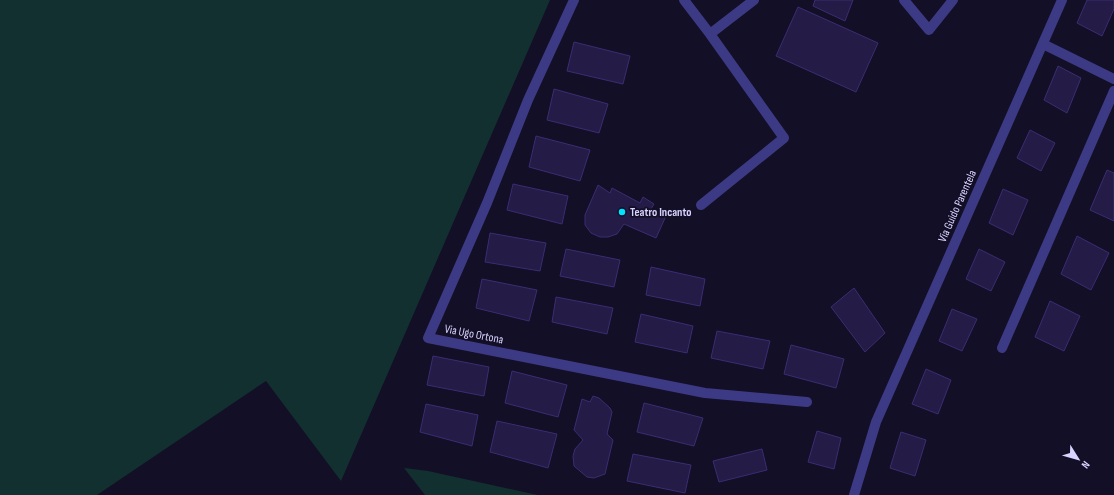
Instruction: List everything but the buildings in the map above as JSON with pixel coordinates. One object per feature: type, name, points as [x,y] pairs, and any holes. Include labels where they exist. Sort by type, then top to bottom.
[{"type":"street","name":"Via Ugo Ortona","points":[[574,0],[528,100],[487,203],[428,338],[705,394],[807,402]]},
{"type":"street","points":[[684,0],[784,138],[701,205]]},
{"type":"street","points":[[710,34],[754,0]]},
{"type":"street","points":[[904,0],[929,30],[953,0]]},
{"type":"street","name":"Via Guido Parentela","points":[[854,495],[876,422],[1062,0]]},
{"type":"street","points":[[1043,44],[1114,79]]},
{"type":"street","points":[[1002,348],[1114,91]]},
{"type":"green space","points":[[0,0],[550,0],[341,481],[266,381],[97,495],[0,495]]},
{"type":"green space","points":[[404,468],[428,471],[538,495],[425,495]]},
{"type":"place","name":"Teatro Incanto","points":[[622,212]]}]
